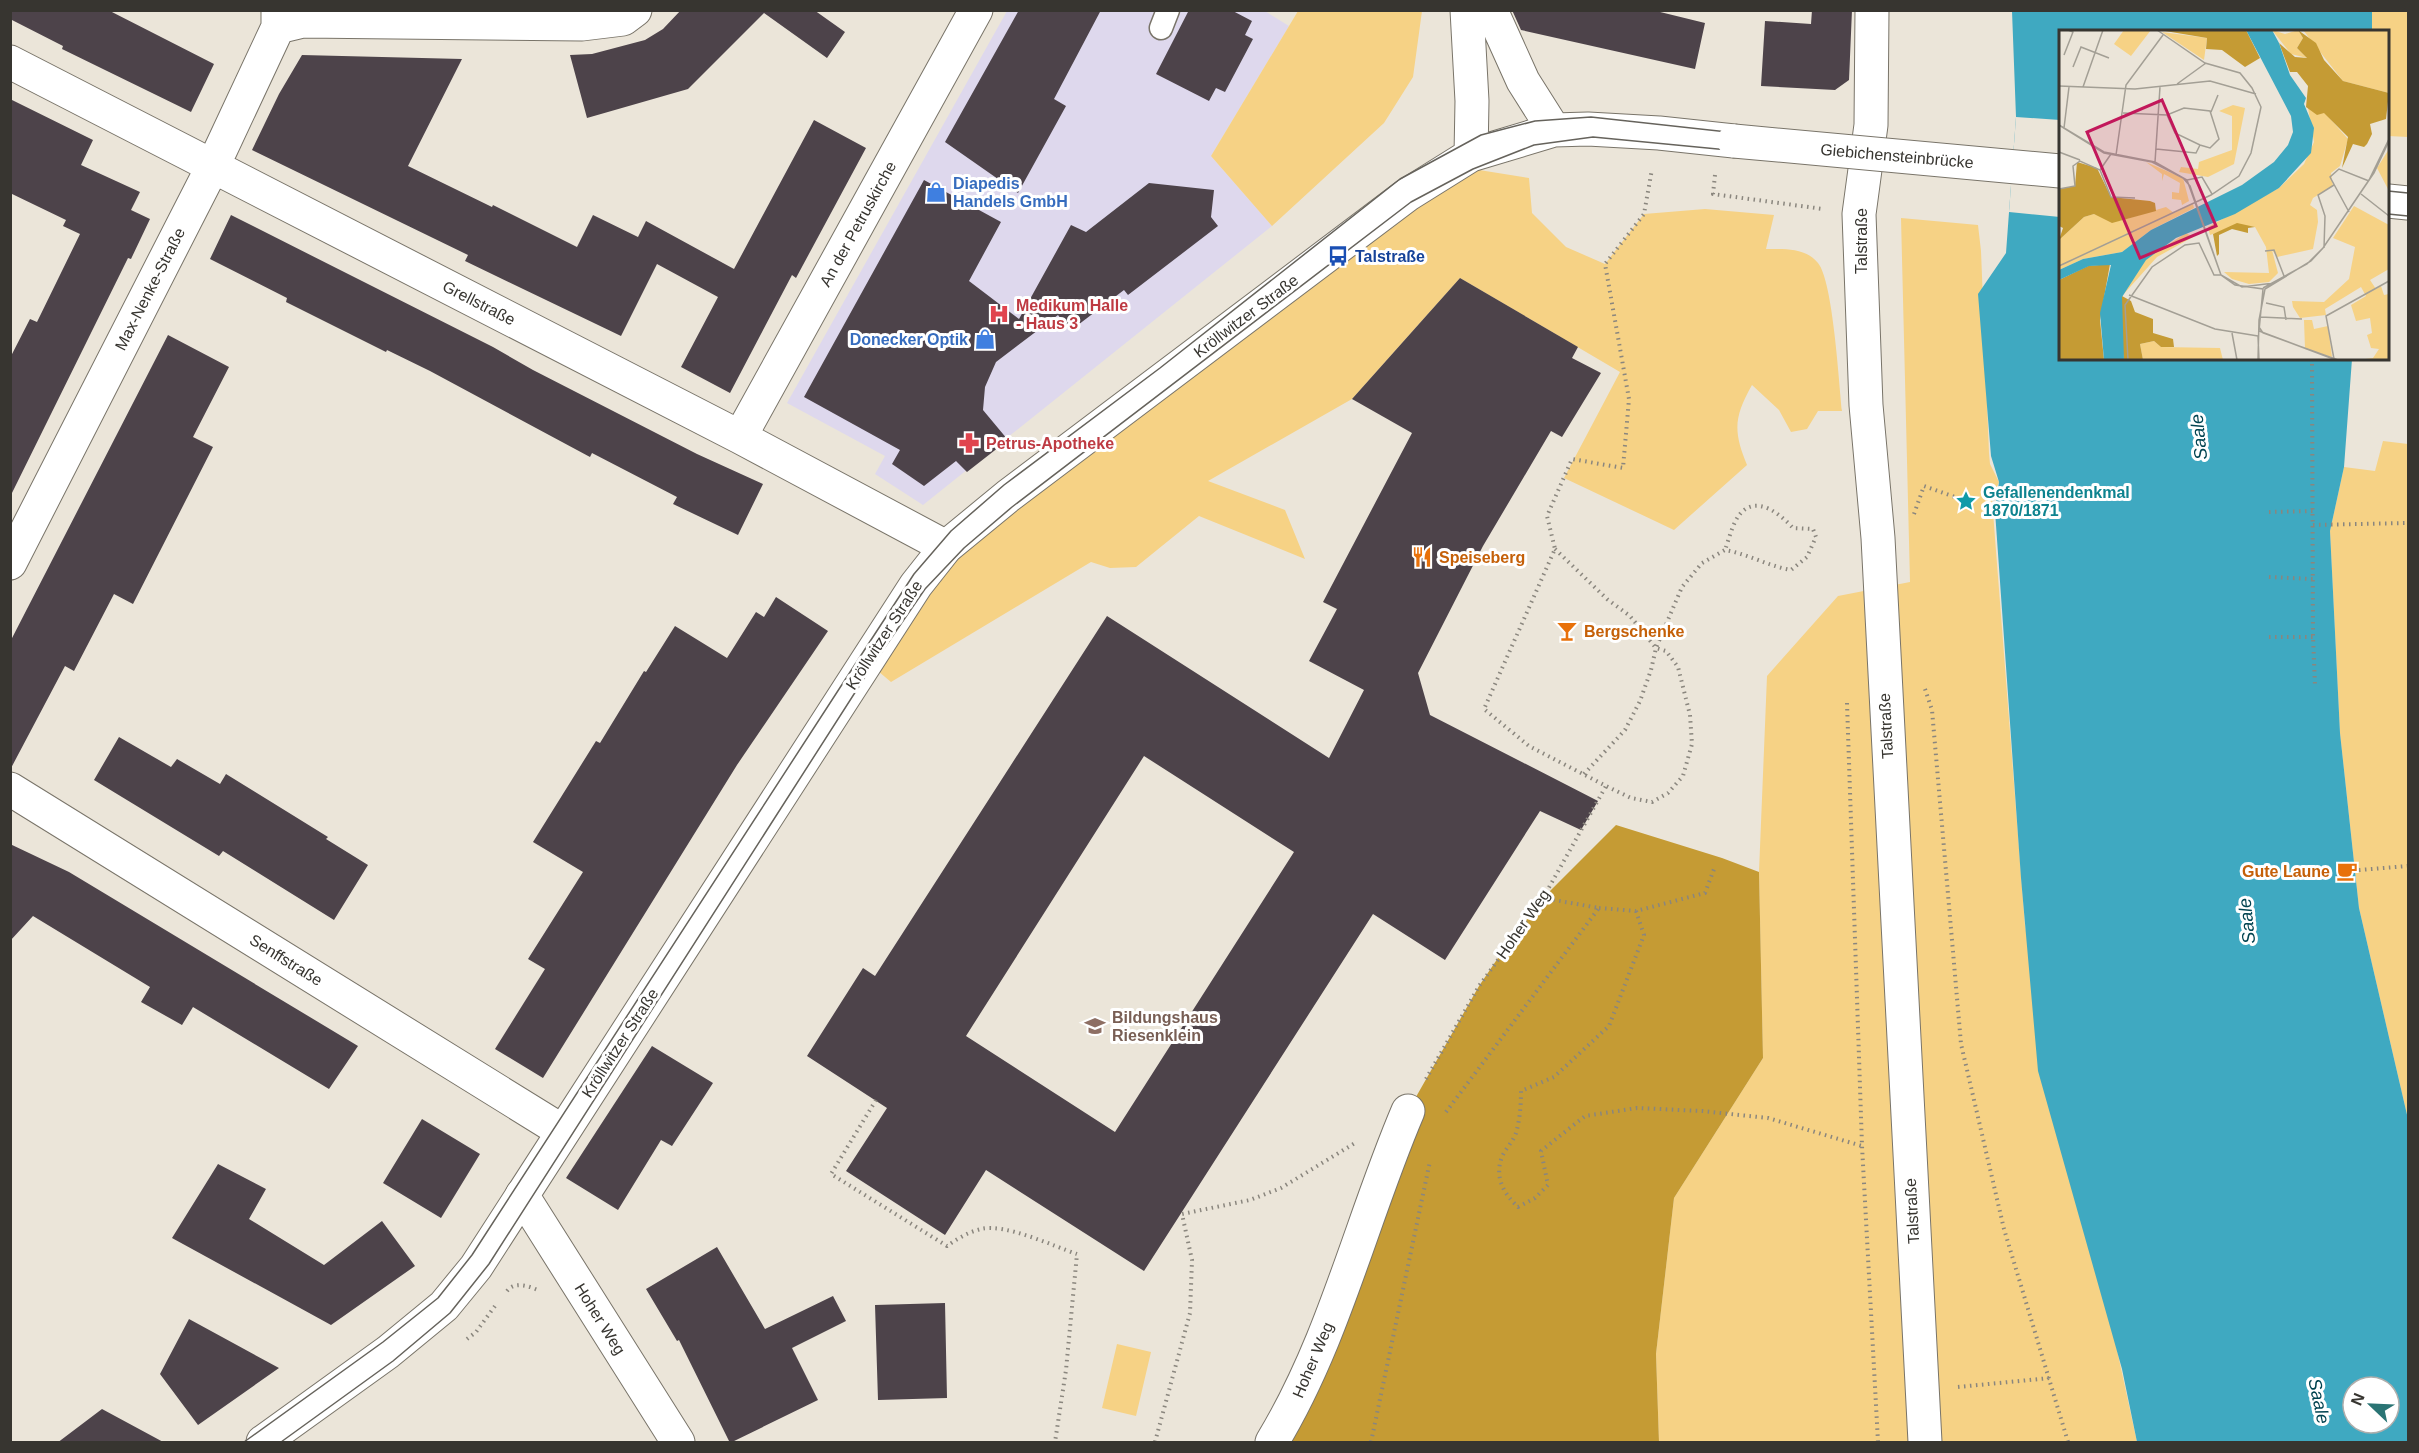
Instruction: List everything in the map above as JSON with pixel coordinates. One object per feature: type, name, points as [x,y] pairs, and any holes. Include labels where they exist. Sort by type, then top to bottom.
[{"type":"street","points":[[278,19],[582,24],[623,19],[635,10]]},
{"type":"street","name":"An der Petruskirche","points":[[740,437],[976,10]]},
{"type":"street","points":[[1467,10],[1472,101],[1471,155]]},
{"type":"street","points":[[1491,10],[1523,81],[1554,130]]},
{"type":"street","name":"Talstraße","points":[[1872,10],[1871,125],[1859,214],[1866,405],[1878,538],[1925,1443]]},
{"type":"street","name":"Max-Nenke-Straße","points":[[10,563],[213,166],[278,19]]},
{"type":"street","name":"Grellstraße","points":[[10,62],[740,437],[945,547]]},
{"type":"street","name":"Kröllwitzer Straße","points":[[262,1443],[388,1352],[444,1306],[476,1268],[562,1131],[916,585],[945,547],[1008,496],[1335,248],[1407,195],[1471,155],[1554,130],[1588,129],[1659,133],[1727,140]]},
{"type":"street","name":"Giebichensteinbrücke","points":[[1727,140],[2059,171]]},
{"type":"street","points":[[2389,201],[2409,203]]},
{"type":"street","name":"Senffstraße","points":[[10,789],[562,1131]]},
{"type":"street","name":"Hoher Weg","points":[[1272,1443],[1292,1409],[1322,1341],[1408,1111]]},
{"type":"street","name":"Hoher Weg","points":[[522,1195],[678,1443]]},
{"type":"path","points":[[1555,549],[1484,709],[1529,746],[1631,798],[1652,802],[1668,793],[1683,776],[1692,744],[1690,715],[1678,667],[1666,651],[1656,648],[1630,616],[1607,599],[1555,549],[1547,516],[1572,459],[1623,468],[1629,399],[1605,264],[1644,214],[1659,133]]},
{"type":"path","points":[[1727,140],[1713,194],[1859,214]]},
{"type":"path","points":[[2312,360],[2315,686]]},
{"type":"path","points":[[1878,538],[1912,521],[1924,486],[1958,498]]},
{"type":"path","points":[[1584,774],[1625,730],[1640,700],[1656,648],[1682,587],[1702,563],[1725,549],[1739,514],[1749,507],[1763,506],[1780,514],[1793,528],[1813,529],[1816,537],[1807,557],[1791,570],[1774,567],[1747,554],[1725,549]]},
{"type":"path","points":[[2269,512],[2313,511]]},
{"type":"path","points":[[2313,525],[2409,523]]},
{"type":"path","points":[[2269,577],[2313,579]]},
{"type":"path","points":[[2269,637],[2313,637]]},
{"type":"path","points":[[1921,678],[1932,710],[1961,1044],[2004,1229],[2068,1443]]},
{"type":"path","points":[[1847,702],[1862,1146],[1878,1443]]},
{"type":"path","name":"Hoher Weg","points":[[1408,1111],[1479,986],[1543,898],[1606,786]]},
{"type":"path","points":[[2347,871],[2409,866]]},
{"type":"path","points":[[1543,898],[1599,908],[1636,911],[1705,893],[1714,869]]},
{"type":"path","points":[[1445,1113],[1599,908]]},
{"type":"path","points":[[1636,911],[1644,935],[1608,1026],[1554,1077],[1521,1091],[1521,1107],[1515,1134],[1501,1158],[1498,1174],[1505,1195],[1518,1207],[1535,1198],[1548,1185],[1541,1151],[1585,1116],[1636,1108],[1702,1111],[1768,1118],[1862,1146]]},
{"type":"path","points":[[876,1100],[831,1174],[947,1246],[960,1237],[982,1228],[1018,1232],[1077,1254],[1066,1370],[1055,1443]]},
{"type":"path","points":[[1155,1443],[1190,1313],[1192,1260],[1182,1214],[1250,1200],[1281,1188],[1359,1141]]},
{"type":"path","points":[[1371,1443],[1431,1157]]},
{"type":"path","points":[[503,1296],[510,1287],[523,1284],[546,1295]]},
{"type":"path","points":[[466,1339],[476,1332],[497,1304]]},
{"type":"path","points":[[1922,1391],[2050,1378]]},
{"type":"shaded area","name":"Medikum Halle - Haus 3","points":[[1007,11],[1265,11],[1289,26],[1211,156],[1272,226],[923,505],[875,474],[885,456],[787,403]]},
{"type":"shaded area","points":[[1298,11],[1422,11],[1413,77],[1384,123],[1272,226],[1211,156]]},
{"type":"shaded area","points":[[2372,11],[2408,11],[2408,137],[2389,136],[2389,30],[2372,30]]},
{"type":"shaded area","points":[[1473,169],[1529,178],[1532,213],[1566,247],[1605,264],[1644,214],[1705,209],[1774,215],[1766,249],[1794,250],[1807,254],[1818,263],[1823,273],[1831,310],[1842,411],[1818,411],[1807,429],[1791,432],[1779,410],[1752,385],[1742,406],[1738,424],[1739,443],[1747,465],[1674,530],[1564,478],[1620,372],[1460,278],[1352,399],[1208,481],[1285,510],[1305,559],[1199,516],[1136,567],[1110,568],[1091,562],[891,682],[872,666],[964,548],[1338,256]]},
{"type":"shaded area","points":[[1901,218],[1978,225],[1989,453],[1990,464],[1999,482],[1992,499],[2025,926],[2137,1442],[1659,1442],[1656,1354],[1674,1198],[1763,1058],[1759,872],[1767,676],[1838,596],[1910,582]]},
{"type":"shaded area","points":[[2383,441],[2408,444],[2408,1119],[2359,908],[2340,733],[2330,531],[2344,467],[2375,471]]},
{"type":"shaded area","points":[[1616,825],[1759,872],[1763,1058],[1674,1198],[1656,1354],[1659,1442],[1272,1442],[1408,1111],[1479,986],[1500,955],[1543,898]]},
{"type":"shaded area","points":[[1117,1344],[1151,1352],[1136,1416],[1102,1408]]},
{"type":"water","name":"Saale","points":[[2012,11],[2372,11],[2372,30],[2059,30],[2059,360],[2352,360],[2344,467],[2330,531],[2340,733],[2359,908],[2408,1119],[2408,1442],[2137,1442],[2122,1369],[2038,1071],[2021,878],[1995,511],[1999,482],[1991,456],[1978,294],[2006,253],[2016,117]]},
{"type":"pier","points":[[2016,117],[2059,120],[2059,217],[2009,212]]},
{"type":"building","points":[[10,10],[108,10],[214,64],[191,112],[62,49],[63,46],[10,19]]},
{"type":"building","points":[[681,10],[814,10],[845,32],[827,58],[764,13],[688,89],[587,118],[570,55],[592,54],[645,40],[663,29]]},
{"type":"building","points":[[1019,10],[1101,10],[1054,99],[1066,106],[1018,193],[945,142]]},
{"type":"building","points":[[1189,10],[1231,10],[1252,21],[1245,35],[1253,39],[1225,92],[1216,88],[1209,101],[1156,74]]},
{"type":"building","points":[[1512,10],[1652,10],[1705,23],[1695,69],[1521,30]]},
{"type":"building","points":[[1812,10],[1852,10],[1849,80],[1835,90],[1761,86],[1765,21],[1811,24]]},
{"type":"building","points":[[302,55],[462,59],[408,166],[577,247],[593,215],[638,237],[646,221],[734,269],[814,120],[866,148],[796,278],[792,275],[730,393],[681,367],[718,297],[657,264],[621,336],[465,261],[468,255],[252,150],[279,94]]},
{"type":"building","points":[[10,99],[93,140],[81,165],[140,192],[131,210],[150,219],[131,259],[128,258],[10,497],[10,358],[30,319],[37,322],[80,234],[63,226],[66,220],[10,193]]},
{"type":"building","points":[[924,180],[1001,222],[969,281],[1019,319],[1071,225],[1086,232],[1149,183],[1214,190],[1211,217],[1218,226],[1128,295],[1124,290],[1070,331],[1058,315],[996,362],[985,387],[983,410],[1008,440],[967,472],[956,461],[924,486],[892,464],[900,450],[804,397]]},
{"type":"building","points":[[231,215],[493,347],[697,454],[763,484],[738,535],[673,504],[677,497],[592,453],[590,457],[430,371],[387,350],[386,352],[286,302],[287,298],[210,259]]},
{"type":"building","points":[[1460,278],[1578,347],[1572,358],[1601,373],[1562,437],[1551,431],[1483,546],[1418,673],[1430,715],[1598,801],[1581,830],[1540,811],[1445,960],[1373,914],[1144,1271],[986,1170],[945,1235],[846,1171],[887,1108],[807,1056],[863,968],[875,976],[1107,616],[1329,758],[1364,690],[1309,661],[1337,609],[1323,602],[1412,433],[1352,399]],"holes":[[[1144,756],[1294,852],[1115,1132],[966,1036]]]},
{"type":"building","points":[[168,335],[229,367],[193,437],[213,447],[133,604],[114,594],[74,671],[65,666],[10,770],[10,642]]},
{"type":"building","points":[[776,597],[828,631],[737,765],[543,1078],[495,1049],[545,969],[528,959],[583,872],[533,842],[596,741],[600,743],[644,671],[646,672],[675,626],[727,658],[756,612],[764,617]]},
{"type":"building","points":[[119,737],[171,767],[177,759],[220,784],[226,774],[328,837],[326,839],[368,865],[334,920],[223,851],[219,856],[94,780]]},
{"type":"building","points":[[10,844],[69,872],[358,1046],[329,1089],[193,1007],[182,1025],[141,1002],[150,987],[33,916],[10,941]]},
{"type":"building","points":[[652,1046],[713,1083],[672,1146],[661,1140],[618,1210],[566,1178]]},
{"type":"building","points":[[422,1119],[480,1154],[441,1218],[383,1183]]},
{"type":"building","points":[[218,1164],[266,1189],[249,1219],[324,1265],[382,1221],[415,1266],[331,1325],[172,1238]]},
{"type":"building","points":[[717,1247],[765,1329],[833,1296],[846,1321],[792,1348],[818,1400],[730,1443],[679,1340],[677,1341],[646,1289]]},
{"type":"building","points":[[945,1303],[947,1398],[878,1400],[875,1305]]},
{"type":"building","points":[[189,1319],[279,1368],[198,1425],[160,1374]]},
{"type":"building","points":[[102,1409],[165,1443],[57,1443]]},
{"type":"tram line","points":[[244,1442],[383,1342],[438,1298],[472,1255],[914,574],[951,531],[1004,485],[1160,368],[1400,179],[1481,135],[1535,121],[1591,117],[1800,140],[2059,162]]},
{"type":"tram line","points":[[281,1442],[393,1361],[450,1313],[489,1264],[872,666],[925,589],[964,548],[1012,507],[1411,202],[1473,169],[1534,145],[1593,137],[2059,182]]},
{"type":"tram line","points":[[2389,191],[2408,193]]},
{"type":"tram line","points":[[2389,214],[2408,216]]},
{"type":"place","name":"Diapedis Handels GmbH","points":[[936,192]]},
{"type":"place","name":"Talstraße","points":[[1338,256]]},
{"type":"place","name":"Medikum Halle - Haus 3","points":[[999,314]]},
{"type":"place","name":"Donecker Optik","points":[[985,339]]},
{"type":"place","name":"Petrus-Apotheke","points":[[969,443]]},
{"type":"place","name":"Gefallenendenkmal 1870/1871","points":[[1966,501]]},
{"type":"place","name":"Speiseberg","points":[[1422,557]]},
{"type":"place","name":"Bergschenke","points":[[1567,631]]},
{"type":"place","name":"Gute Laune","points":[[2347,871]]},
{"type":"place","name":"Bildungshaus Riesenklein","points":[[1095,1026]]}]
